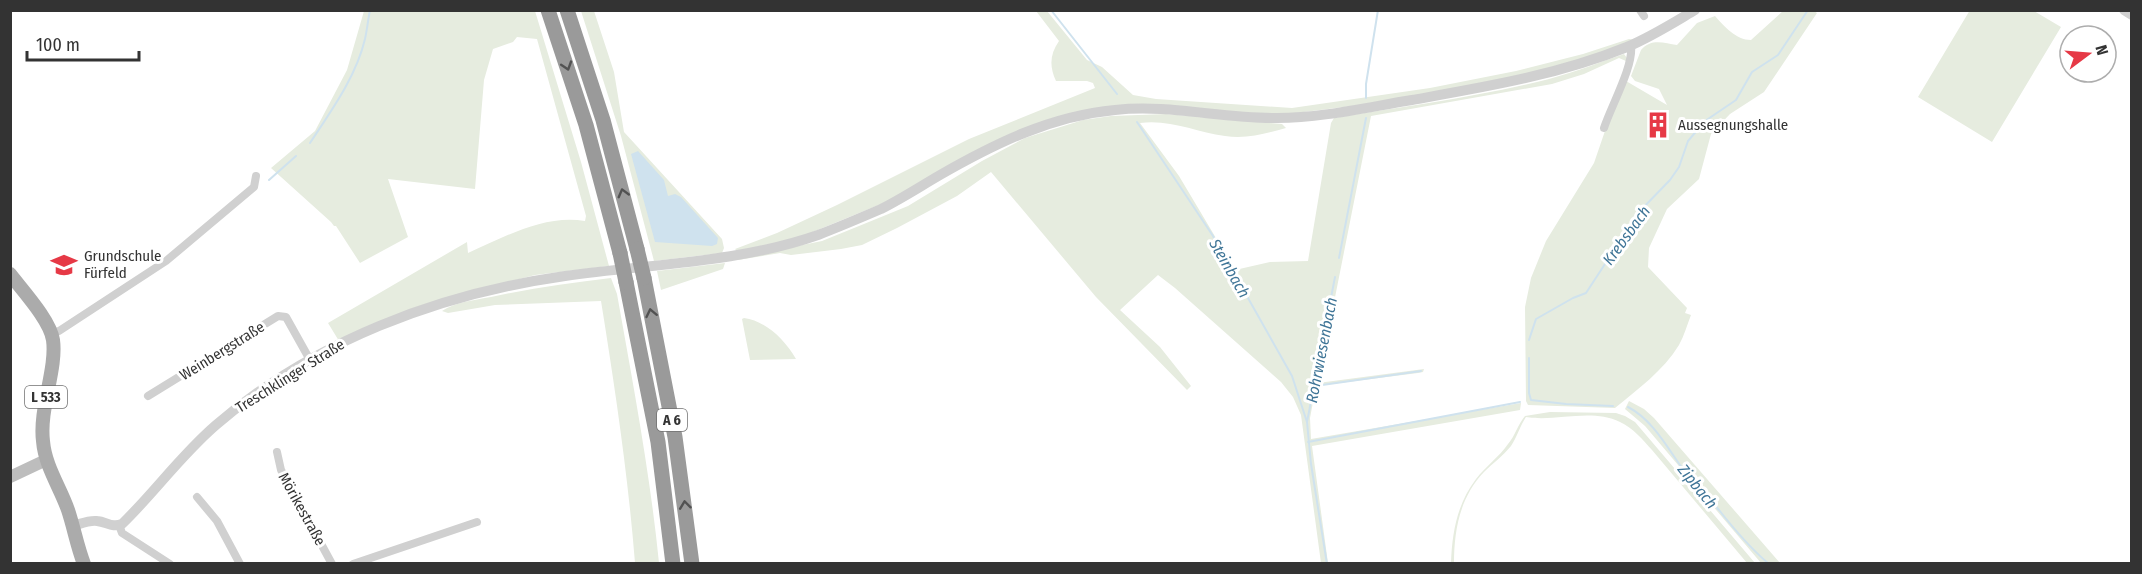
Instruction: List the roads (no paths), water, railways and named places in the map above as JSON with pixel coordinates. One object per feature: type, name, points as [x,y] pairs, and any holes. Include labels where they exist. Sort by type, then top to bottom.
[{"type":"highway","name":"A 6","points":[[548,10],[586,125],[620,253],[658,442],[673,564]]},
{"type":"highway","name":"A 6","points":[[567,10],[603,120],[644,278],[675,437],[692,564]]},
{"type":"main road","points":[[10,274],[51,333]]},
{"type":"main road","name":"L 533","points":[[51,333],[52,357],[42,432],[46,460],[67,510],[84,564]]},
{"type":"main road","points":[[10,477],[46,460]]},
{"type":"street","name":"Treschklinger Straße","points":[[119,525],[125,522],[185,455],[241,405],[310,360],[364,332],[411,313],[469,294],[517,283],[728,256],[814,236],[884,207],[998,143],[1066,118],[1136,108],[1256,118],[1301,117],[1520,81],[1603,56],[1631,45],[1695,10]]},
{"type":"street","points":[[2124,10],[2132,15]]},
{"type":"street","points":[[1604,128],[1629,64],[1631,45]]},
{"type":"street","points":[[51,333],[59,331],[174,256],[254,187],[256,176]]},
{"type":"street","name":"Weinbergstraße","points":[[148,396],[278,316],[286,317],[310,360]]},
{"type":"street","name":"Mörikestraße","points":[[277,452],[281,470],[332,564]]},
{"type":"street","points":[[197,497],[217,520],[240,564]]},
{"type":"street","points":[[72,526],[98,521],[110,526],[119,525],[123,533],[170,564]]},
{"type":"street","points":[[353,564],[477,522]]},
{"type":"water","points":[[638,151],[664,180],[668,196],[675,194],[681,197],[718,238],[717,244],[712,246],[655,242],[631,154]]},
{"type":"waterway","points":[[310,143],[356,67],[365,39],[370,10]]},
{"type":"waterway","name":"Steinbach","points":[[1051,10],[1117,94]]},
{"type":"waterway","name":"Rohrwiesenbach","points":[[1366,98],[1366,84],[1378,10]]},
{"type":"waterway","name":"Krebsbach","points":[[1529,340],[1536,319],[1586,293],[1605,264],[1613,259],[1638,213],[1670,180],[1679,167],[1688,141],[1705,121],[1736,100],[1752,72],[1778,55],[1808,10]]},
{"type":"waterway","name":"Rohrwiesenbach","points":[[1339,258],[1366,118]]},
{"type":"waterway","name":"Steinbach","points":[[1137,122],[1213,236],[1292,376],[1307,422]]},
{"type":"waterway","points":[[269,180],[296,156]]},
{"type":"waterway","name":"Steinbach","points":[[1327,564],[1311,464],[1307,422],[1335,277]]},
{"type":"waterway","name":"Zipbach","points":[[1529,358],[1531,400],[1613,406]]},
{"type":"waterway","points":[[1315,386],[1421,371]]},
{"type":"waterway","name":"Krebsbach","points":[[1308,442],[1520,402]]},
{"type":"waterway","name":"Zipbach","points":[[1628,407],[1646,420],[1692,480],[1742,538],[1769,564]]},
{"type":"place","name":"Aussegnungshalle","points":[[1658,125]]},
{"type":"place","name":"Grundschule Fürfeld","points":[[64,265]]}]
